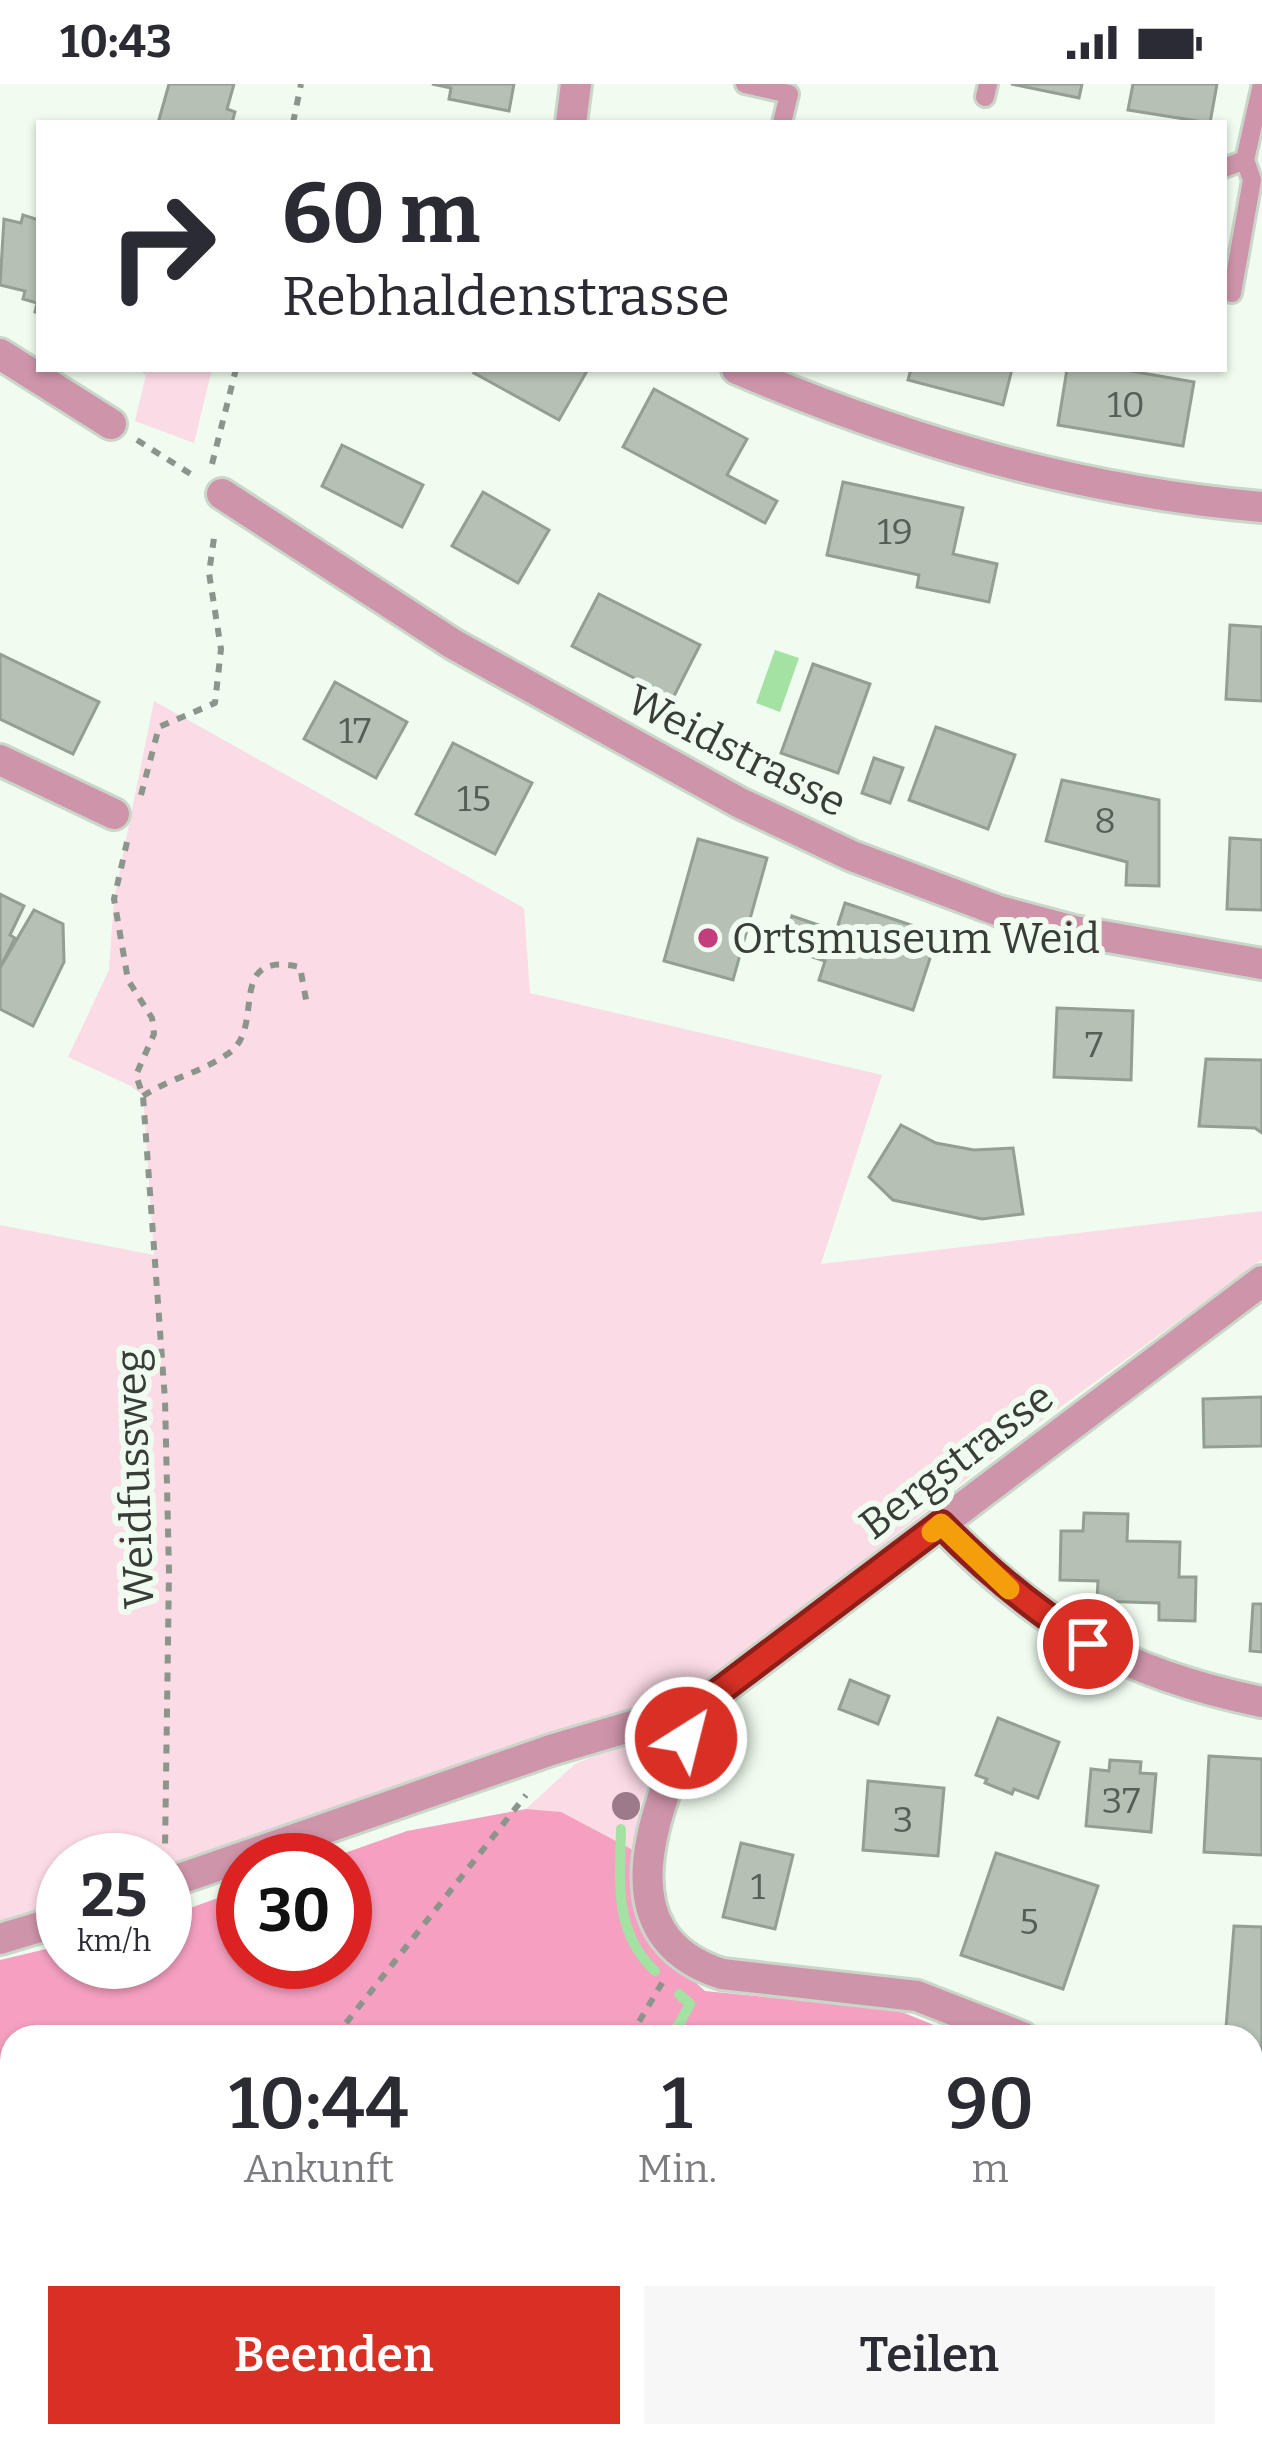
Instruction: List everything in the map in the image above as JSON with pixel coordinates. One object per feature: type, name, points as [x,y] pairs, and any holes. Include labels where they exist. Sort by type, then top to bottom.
[{"type":"street","points":[[571,120],[576,84]]},
{"type":"street","points":[[0,354],[111,424]]},
{"type":"street","points":[[744,372],[825,407],[1060,476],[1202,502],[1262,507]]},
{"type":"street","name":"Weidstrasse","points":[[214,489],[453,644],[740,803],[852,856],[999,911],[1074,931],[1262,964]]},
{"type":"street","points":[[0,760],[114,814]]},
{"type":"street","name":"Bergstrasse","points":[[700,1706],[1262,1281]]},
{"type":"street","points":[[941,1524],[1030,1607],[1088,1644],[1148,1671],[1262,1702]]},
{"type":"street","points":[[192,1875],[551,1750],[700,1706]]},
{"type":"street","points":[[700,1706],[658,1802],[649,1849],[650,1905],[664,1940],[695,1965],[722,1974],[917,1996],[991,2025]]},
{"type":"street","points":[[0,1939],[36,1928]]},
{"type":"lane","points":[[745,84],[789,94],[783,120]]},
{"type":"lane","points":[[1232,293],[1252,180],[1245,160],[1262,84]]},
{"type":"lane","points":[[1227,167],[1245,160]]},
{"type":"path","points":[[294,120],[301,84]]},
{"type":"path","points":[[111,424],[214,489],[235,372]]},
{"type":"path","points":[[159,728],[215,703],[221,649],[209,573],[212,549]]},
{"type":"path","name":"Weidfussweg","points":[[114,899],[128,980],[152,1018],[154,1034],[136,1075],[143,1096],[165,1400],[169,1572],[165,1833]]},
{"type":"path","points":[[143,1096],[231,1052],[247,1024],[253,981],[264,968],[283,963],[300,967],[307,1005]]},
{"type":"path","points":[[344,2025],[514,1810],[551,1750]]},
{"type":"path","points":[[637,2025],[678,1954]]},
{"type":"shaded area","points":[[142,372],[211,372],[194,443],[135,421],[146,375]]},
{"type":"shaded area","points":[[775,650],[799,658],[780,712],[756,703]]},
{"type":"shaded area","points":[[154,701],[524,908],[530,993],[882,1075],[821,1264],[1262,1211],[1262,1260],[1029,1430],[713,1678],[284,1833],[216,1833],[216,1858],[192,1866],[192,1833],[36,1833],[36,1923],[0,1934],[0,1225],[154,1255],[143,1096],[68,1057],[109,970],[114,899]]},
{"type":"shaded area","points":[[661,1728],[665,1737],[641,1804],[633,1850],[561,1813],[526,1809],[575,1764]]},
{"type":"shaded area","points":[[526,1809],[561,1812],[633,1850],[641,1918],[654,1945],[705,1991],[897,2010],[934,2025],[0,2025],[0,1960],[36,1951],[36,1989],[192,1989],[192,1907],[216,1899],[216,1989],[372,1989],[372,1843],[407,1831]]},
{"type":"building","points":[[169,84],[234,84],[227,109],[235,112],[233,120],[159,120]]},
{"type":"building","points":[[432,84],[514,84],[509,111],[449,99],[451,88]]},
{"type":"building","points":[[1011,84],[1082,84],[1079,98]]},
{"type":"building","points":[[1133,84],[1217,84],[1211,120],[1128,110]]},
{"type":"building","points":[[23,215],[36,219],[36,303],[23,299],[25,291],[0,285],[4,219],[21,223]]},
{"type":"building","points":[[475,372],[586,372],[559,420]]},
{"type":"building","points":[[910,372],[1011,372],[1003,405],[908,380]]},
{"type":"building","points":[[1067,372],[1136,372],[1194,382],[1183,446],[1058,425]]},
{"type":"building","points":[[654,389],[747,439],[727,475],[777,501],[765,523],[623,447]]},
{"type":"building","points":[[342,445],[423,485],[402,527],[322,486]]},
{"type":"building","points":[[843,482],[963,508],[953,554],[997,564],[989,602],[917,587],[919,575],[827,555]]},
{"type":"building","points":[[483,492],[549,530],[518,583],[452,546]]},
{"type":"building","points":[[599,594],[700,645],[673,698],[572,646]]},
{"type":"building","points":[[1230,625],[1262,627],[1262,701],[1226,699]]},
{"type":"building","points":[[0,654],[99,702],[73,754],[0,719]]},
{"type":"building","points":[[813,664],[870,684],[838,773],[781,753]]},
{"type":"building","points":[[335,682],[407,722],[376,778],[304,739]]},
{"type":"building","points":[[936,727],[1015,755],[988,829],[909,800]]},
{"type":"building","points":[[453,743],[532,783],[495,854],[416,814]]},
{"type":"building","points":[[874,758],[903,768],[890,803],[862,793]]},
{"type":"building","points":[[1062,780],[1159,800],[1159,886],[1126,885],[1127,862],[1046,841]]},
{"type":"building","points":[[1230,838],[1262,840],[1262,910],[1227,909]]},
{"type":"building","points":[[698,839],[767,858],[733,980],[664,961]]},
{"type":"building","points":[[0,894],[24,906],[0,968]]},
{"type":"building","points":[[845,903],[938,934],[913,1010],[819,980],[825,961],[782,947],[792,916],[836,931]]},
{"type":"building","points":[[34,910],[63,924],[64,962],[33,1026],[0,1009],[0,968]]},
{"type":"building","points":[[1057,1008],[1133,1011],[1131,1080],[1054,1077]]},
{"type":"building","points":[[1206,1059],[1262,1060],[1262,1133],[1255,1128],[1199,1126]]},
{"type":"building","points":[[901,1125],[936,1143],[974,1150],[1013,1148],[1023,1214],[982,1219],[893,1200],[869,1177]]},
{"type":"building","points":[[1262,1397],[1262,1446],[1204,1447],[1203,1399]]},
{"type":"building","points":[[1084,1513],[1128,1514],[1127,1541],[1180,1542],[1179,1577],[1196,1577],[1195,1621],[1159,1620],[1159,1603],[1097,1601],[1098,1581],[1060,1580],[1061,1531],[1083,1531]]},
{"type":"building","points":[[1253,1604],[1262,1604],[1262,1652],[1250,1651]]},
{"type":"building","points":[[850,1680],[889,1696],[878,1724],[839,1709]]},
{"type":"building","points":[[998,1718],[1059,1742],[1038,1798],[1014,1789],[1012,1794],[976,1775]]},
{"type":"building","points":[[1209,1756],[1262,1759],[1262,1855],[1204,1852]]},
{"type":"building","points":[[1110,1760],[1141,1762],[1140,1773],[1156,1774],[1151,1832],[1086,1826],[1091,1769],[1109,1771]]},
{"type":"building","points":[[868,1781],[944,1788],[938,1856],[863,1850]]},
{"type":"building","points":[[741,1843],[793,1855],[775,1929],[723,1917]]},
{"type":"building","points":[[996,1853],[1098,1886],[1063,1989],[961,1955]]},
{"type":"building","points":[[1234,1926],[1262,1927],[1262,2025],[1226,2025]]},
{"type":"waterway","points":[[621,1829],[620,1886],[626,1922],[641,1956],[655,1971]]},
{"type":"waterway","points":[[679,1994],[690,2004],[679,2025]]},
{"type":"slow traffic","points":[[932,1532],[941,1524],[1009,1589]]},
{"type":"place","name":"Ortsmuseum Weid","points":[[708,938]]},
{"type":"route","points":[[686,1738],[700,1706],[941,1524],[1030,1607],[1088,1644]]}]
